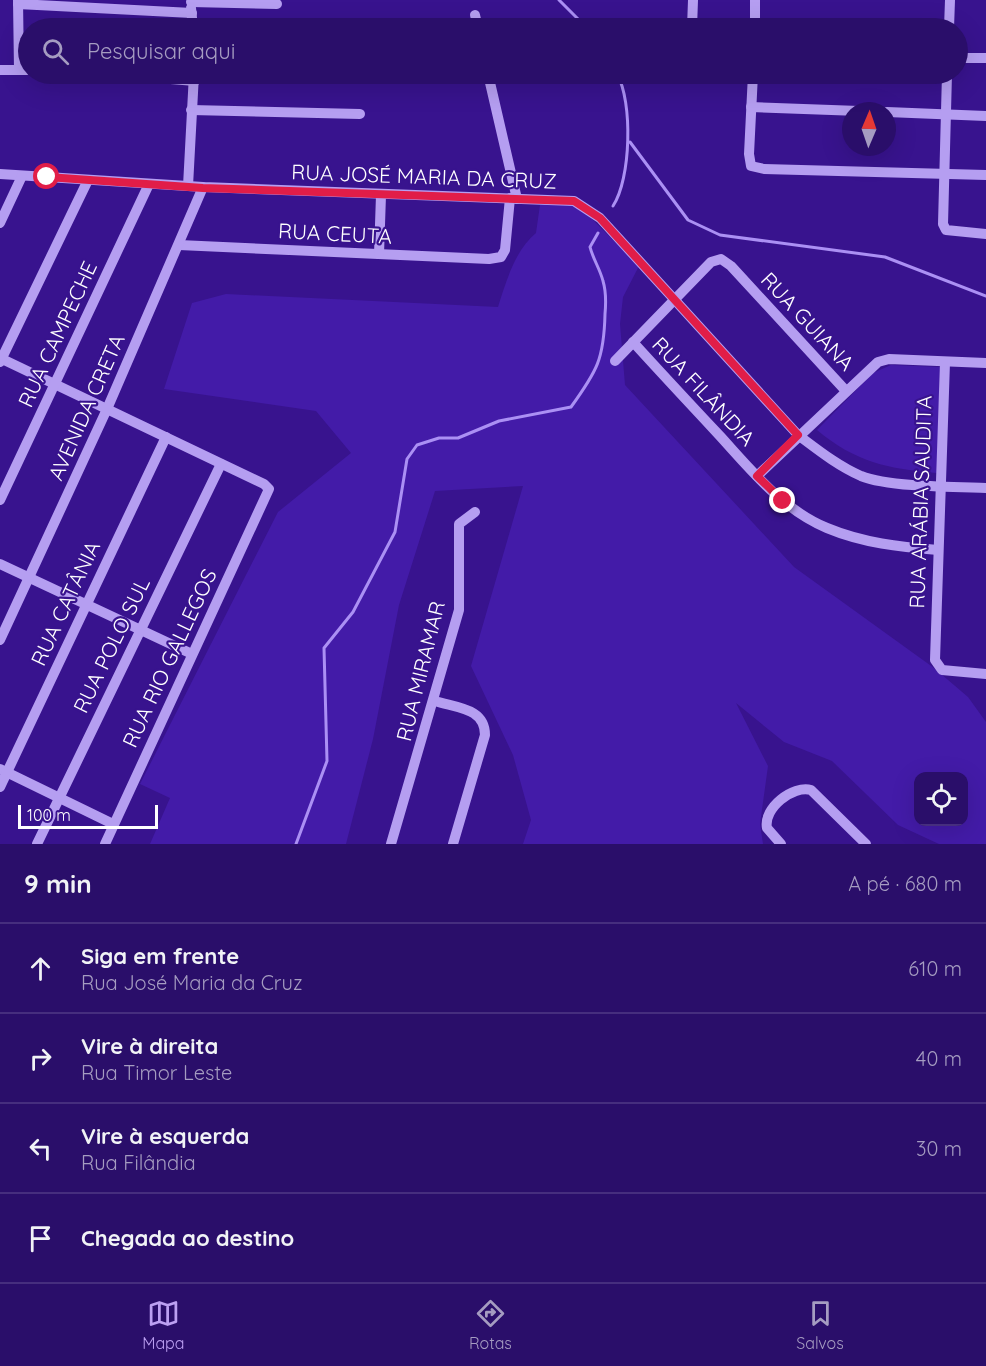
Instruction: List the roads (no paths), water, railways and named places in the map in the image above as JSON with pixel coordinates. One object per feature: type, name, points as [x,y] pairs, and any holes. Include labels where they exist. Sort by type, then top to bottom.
[{"type":"street","points":[[692,18],[693,0]]},
{"type":"street","points":[[755,0],[755,18]]},
{"type":"street","points":[[949,18],[950,0]]},
{"type":"street","points":[[19,18],[18,2],[277,4]]},
{"type":"street","points":[[968,58],[986,58]]},
{"type":"street","points":[[0,70],[18,70]]},
{"type":"street","points":[[188,186],[194,84]]},
{"type":"street","points":[[490,84],[514,199]]},
{"type":"street","points":[[752,84],[749,161],[756,168],[986,175]]},
{"type":"street","points":[[946,84],[943,224],[946,230],[980,234]]},
{"type":"street","points":[[751,107],[842,110]]},
{"type":"street","points":[[191,110],[360,114]]},
{"type":"street","points":[[896,112],[986,116]]},
{"type":"street","name":"RUA JOSÉ MARIA DA CRUZ","points":[[0,174],[203,188],[565,200],[583,205],[600,218],[798,435],[840,465],[863,477],[941,487],[986,488]]},
{"type":"street","points":[[0,223],[22,177]]},
{"type":"street","points":[[88,180],[1,360],[221,464]]},
{"type":"street","name":"RUA CAMPECHE","points":[[0,500],[149,184]]},
{"type":"street","name":"AVENIDA CRETA","points":[[1,633],[30,578],[107,409],[203,188]]},
{"type":"street","points":[[379,254],[381,195]]},
{"type":"street","name":"RUA CEUTA","points":[[179,245],[489,259],[501,257],[505,250],[514,199]]},
{"type":"street","name":"RUA GUIANA","points":[[674,298],[717,259],[731,266],[846,391]]},
{"type":"street","points":[[615,361],[674,298]]},
{"type":"street","name":"RUA FILÂNDIA","points":[[633,342],[783,501],[825,528],[861,540],[938,550]]},
{"type":"street","points":[[757,476],[878,362],[889,359],[986,363]]},
{"type":"street","name":"RUA ARÁBIA SAUDITA","points":[[945,362],[935,660],[942,670],[986,674]]},
{"type":"street","name":"RUA CATÂNIA","points":[[0,787],[4,770],[166,437]]},
{"type":"street","name":"RUA RIO GALLEGOS","points":[[107,842],[113,824],[269,489],[264,484],[221,464]]},
{"type":"street","name":"RUA POLO SUL","points":[[37,844],[221,464]]},
{"type":"street","name":"RUA MIRAMAR","points":[[391,844],[435,701],[459,610],[459,525],[463,519],[475,512]]},
{"type":"street","points":[[0,564],[192,654]]},
{"type":"street","points":[[435,701],[478,715],[485,725],[485,735],[453,844]]},
{"type":"street","points":[[4,770],[113,824]]},
{"type":"street","points":[[781,844],[767,828],[766,823],[772,808],[798,789],[812,790],[866,844]]},
{"type":"waterway","points":[[559,0],[577,18]]},
{"type":"waterway","points":[[613,206],[623,178],[628,140],[626,103],[621,84]]},
{"type":"waterway","points":[[630,142],[688,220],[720,235],[885,257],[986,296]]},
{"type":"waterway","points":[[296,844],[327,761],[324,648],[353,612],[395,532],[407,459],[417,445],[439,438],[458,438],[499,421],[571,407],[593,374],[603,342],[605,289],[590,247],[598,233]]}]
